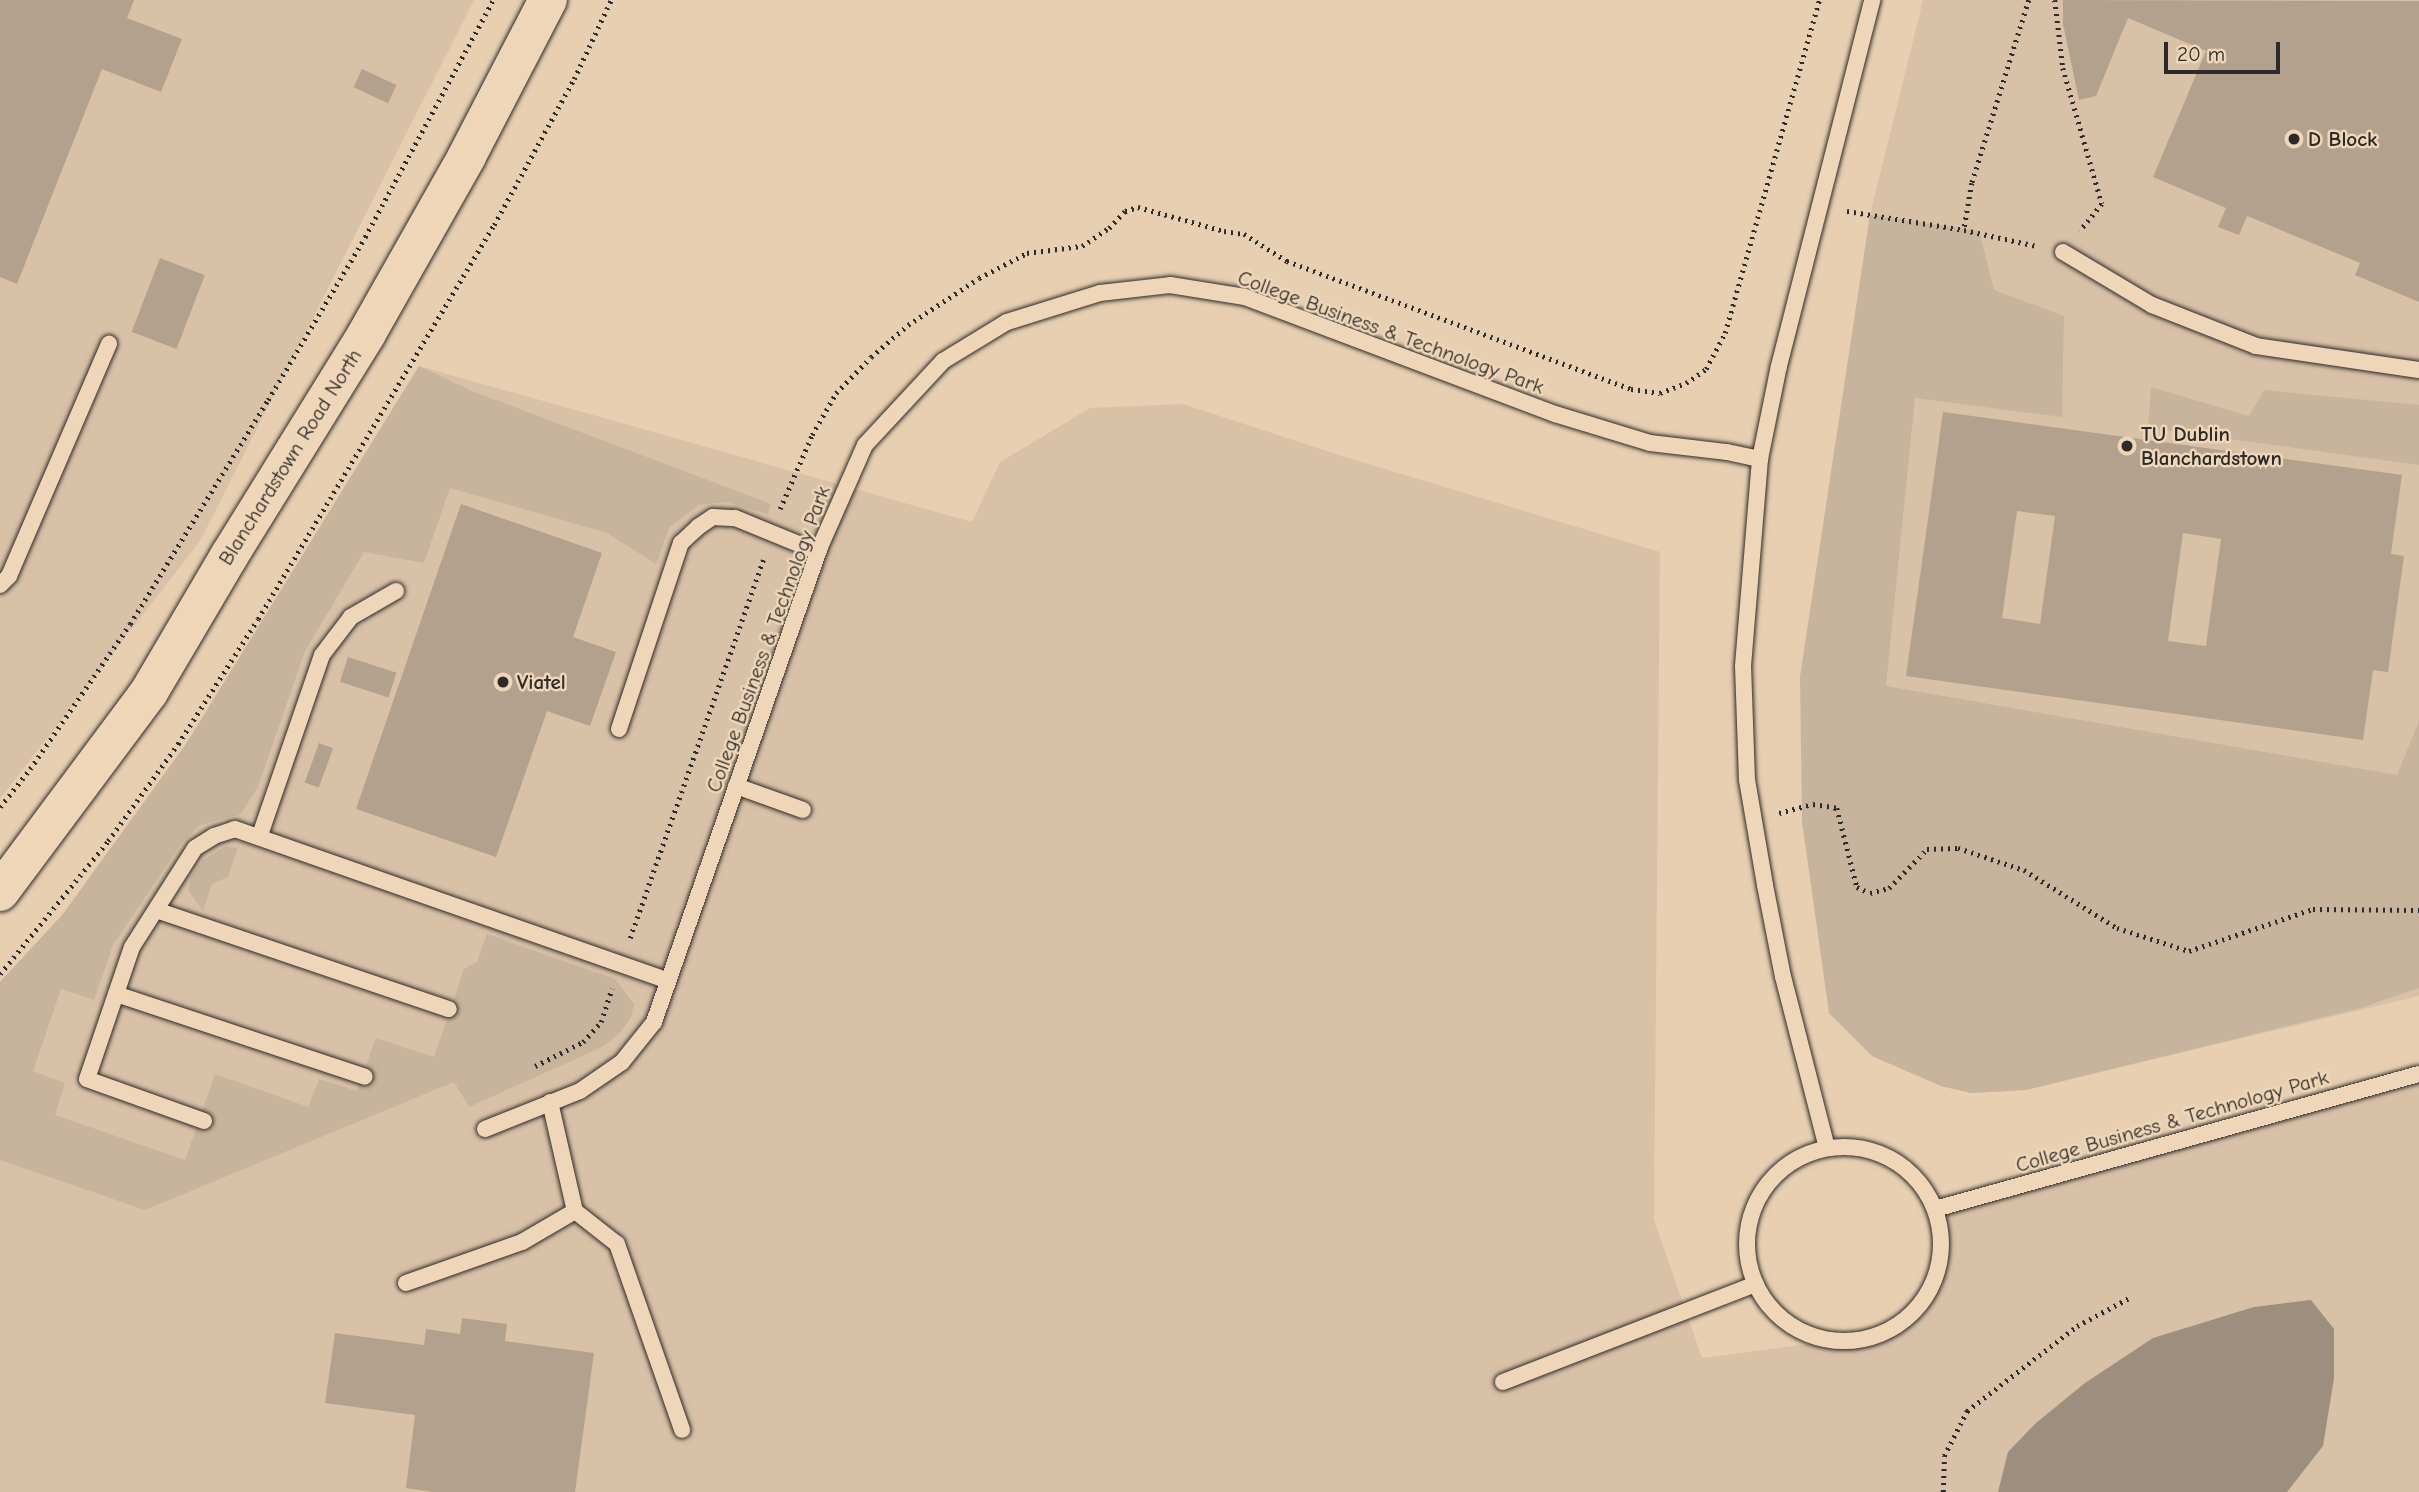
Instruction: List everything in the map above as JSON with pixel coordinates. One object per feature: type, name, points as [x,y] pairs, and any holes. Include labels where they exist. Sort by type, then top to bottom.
[{"type":"main road","name":"Blanchardstown Road North","points":[[0,892],[149,692],[229,556],[367,333],[467,156],[548,0]]},
{"type":"lane","points":[[1827,1148],[1783,977],[1747,780],[1743,666],[1760,459],[1779,366],[1872,0]]},
{"type":"lane","points":[[2063,252],[2152,305],[2256,346],[2419,370]]},
{"type":"lane","name":"College Business & Technology Park","points":[[485,1129],[580,1091],[622,1062],[654,1022],[818,552],[865,446],[943,361],[1007,322],[1100,293],[1170,285],[1245,297],[1555,414],[1650,443],[1727,452],[1760,459]]},
{"type":"lane","points":[[0,585],[9,576],[109,344]]},
{"type":"lane","points":[[619,729],[681,543],[698,527],[713,517],[735,518],[818,552]]},
{"type":"lane","points":[[260,835],[322,655],[351,617],[396,591]]},
{"type":"lane","points":[[736,786],[803,810]]},
{"type":"lane","points":[[204,1121],[87,1079],[132,947],[195,848],[214,836],[235,828],[668,981]]},
{"type":"lane","points":[[156,910],[449,1009]]},
{"type":"lane","points":[[116,994],[365,1077]]},
{"type":"lane","name":"College Business & Technology Park","points":[[1935,1209],[2419,1074]]},
{"type":"lane","points":[[550,1102],[575,1212],[617,1244],[682,1430]]},
{"type":"lane","points":[[1827,1148],[1861,1149],[1892,1159],[1918,1181],[1935,1209],[1942,1238],[1939,1268],[1927,1295],[1908,1318],[1883,1334],[1857,1341],[1831,1340],[1809,1335],[1788,1324],[1769,1307],[1756,1284],[1748,1256],[1749,1226],[1758,1199],[1776,1175],[1792,1164],[1827,1148]]},
{"type":"lane","points":[[406,1283],[522,1242],[575,1212]]},
{"type":"lane","points":[[1503,1382],[1756,1284]]},
{"type":"path","points":[[0,807],[30,769],[130,624],[260,411],[365,237],[492,0]]},
{"type":"path","points":[[0,974],[108,841],[178,744],[258,619],[494,225],[574,79],[611,0]]},
{"type":"path","points":[[535,1066],[583,1042],[601,1022],[772,533],[811,435],[836,393],[871,357],[908,326],[979,278],[1027,253],[1082,246],[1109,228],[1125,211],[1138,207],[1244,234],[1287,261],[1631,389],[1660,393],[1686,383],[1706,369],[1725,333],[1819,0]]},
{"type":"path","points":[[1965,230],[1972,183],[2029,0]]},
{"type":"path","points":[[1819,206],[1965,230],[2063,252],[2102,204],[2063,68],[2055,0]]},
{"type":"path","points":[[1754,820],[1813,804],[1837,808],[1857,887],[1870,893],[1889,888],[1927,849],[1958,848],[2024,870],[2116,928],[2189,951],[2313,909],[2419,910]]},
{"type":"path","points":[[1942,1492],[1944,1456],[1967,1411],[2077,1326],[2129,1298]]},
{"type":"shaded area","points":[[0,0],[474,0],[200,541],[0,799]]},
{"type":"shaded area","name":"TU Dublin Blanchardstown","points":[[1923,0],[2419,0],[2419,996],[2026,1090],[1971,1093],[1941,1086],[1872,1056],[1829,1013],[1800,677],[1870,215]]},
{"type":"shaded area","points":[[1870,215],[1979,231],[1994,290],[2064,316],[2062,417],[1915,398],[1886,686],[2397,775],[2419,721],[2419,988],[2360,1008],[2026,1090],[1971,1093],[1941,1086],[1872,1056],[1829,1013],[1802,822],[1800,677]]},
{"type":"shaded area","points":[[419,366],[972,522],[1000,462],[1090,408],[1183,404],[1339,455],[1660,552],[1654,1220],[1702,1358],[1883,1334],[1908,1319],[1927,1295],[1939,1268],[1942,1238],[1935,1209],[2419,1079],[2419,1492],[0,1492],[0,982],[63,914],[186,744]]},
{"type":"shaded area","points":[[419,366],[472,391],[771,504],[768,514],[727,502],[699,505],[669,528],[656,564],[607,533],[450,488],[424,563],[364,552],[305,651],[258,787],[241,814],[200,825],[181,844],[113,945],[94,1000],[61,989],[33,1071],[65,1083],[55,1115],[185,1160],[215,1074],[308,1107],[319,1079],[357,1091],[376,1038],[434,1057],[464,969],[477,962],[487,934],[615,979],[634,1004],[631,1017],[620,1033],[602,1047],[469,1107],[454,1082],[145,1210],[0,1160],[0,982],[63,914],[186,744]]},
{"type":"shaded area","points":[[2151,387],[2249,416],[2264,390],[2419,405],[2419,465],[2148,428]]},
{"type":"shaded area","points":[[226,846],[238,848],[228,877],[212,884],[203,911],[188,890],[192,875],[203,860]]},
{"type":"shaded area","points":[[2311,1300],[2334,1329],[2334,1378],[2323,1446],[2287,1492],[1998,1492],[2008,1452],[2036,1423],[2085,1383],[2153,1338],[2254,1307]]},
{"type":"building","points":[[0,0],[134,0],[127,18],[182,39],[161,92],[102,69],[17,284],[0,277]]},
{"type":"building","name":"D Block","points":[[2063,0],[2419,1],[2419,302],[2355,275],[2360,263],[2247,216],[2239,235],[2218,227],[2226,208],[2153,177],[2206,51],[2128,18],[2096,96],[2079,100],[2063,24]]},
{"type":"building","points":[[362,69],[396,85],[388,103],[354,87]]},
{"type":"building","points":[[160,258],[205,275],[177,349],[132,332]]},
{"type":"building","points":[[1943,412],[2402,475],[2391,554],[2404,556],[2388,672],[2373,670],[2363,740],[1906,676]],"holes":[[[2017,511],[2055,516],[2040,624],[2002,618]],[[2183,533],[2221,539],[2206,646],[2168,641]]]},
{"type":"building","name":"Viatel","points":[[461,504],[602,553],[573,637],[616,652],[590,726],[547,711],[496,857],[356,809]]},
{"type":"building","points":[[348,657],[397,673],[388,697],[340,682]]},
{"type":"building","points":[[319,743],[333,748],[319,788],[305,782]]},
{"type":"building","points":[[462,1318],[507,1324],[505,1341],[594,1353],[575,1492],[433,1492],[406,1488],[415,1415],[325,1403],[335,1333],[424,1345],[426,1329],[460,1334]]},
{"type":"place","name":"D Block","points":[[2294,139]]},
{"type":"place","name":"TU Dublin Blanchardstown","points":[[2127,446]]},
{"type":"place","name":"Viatel","points":[[503,682]]}]
